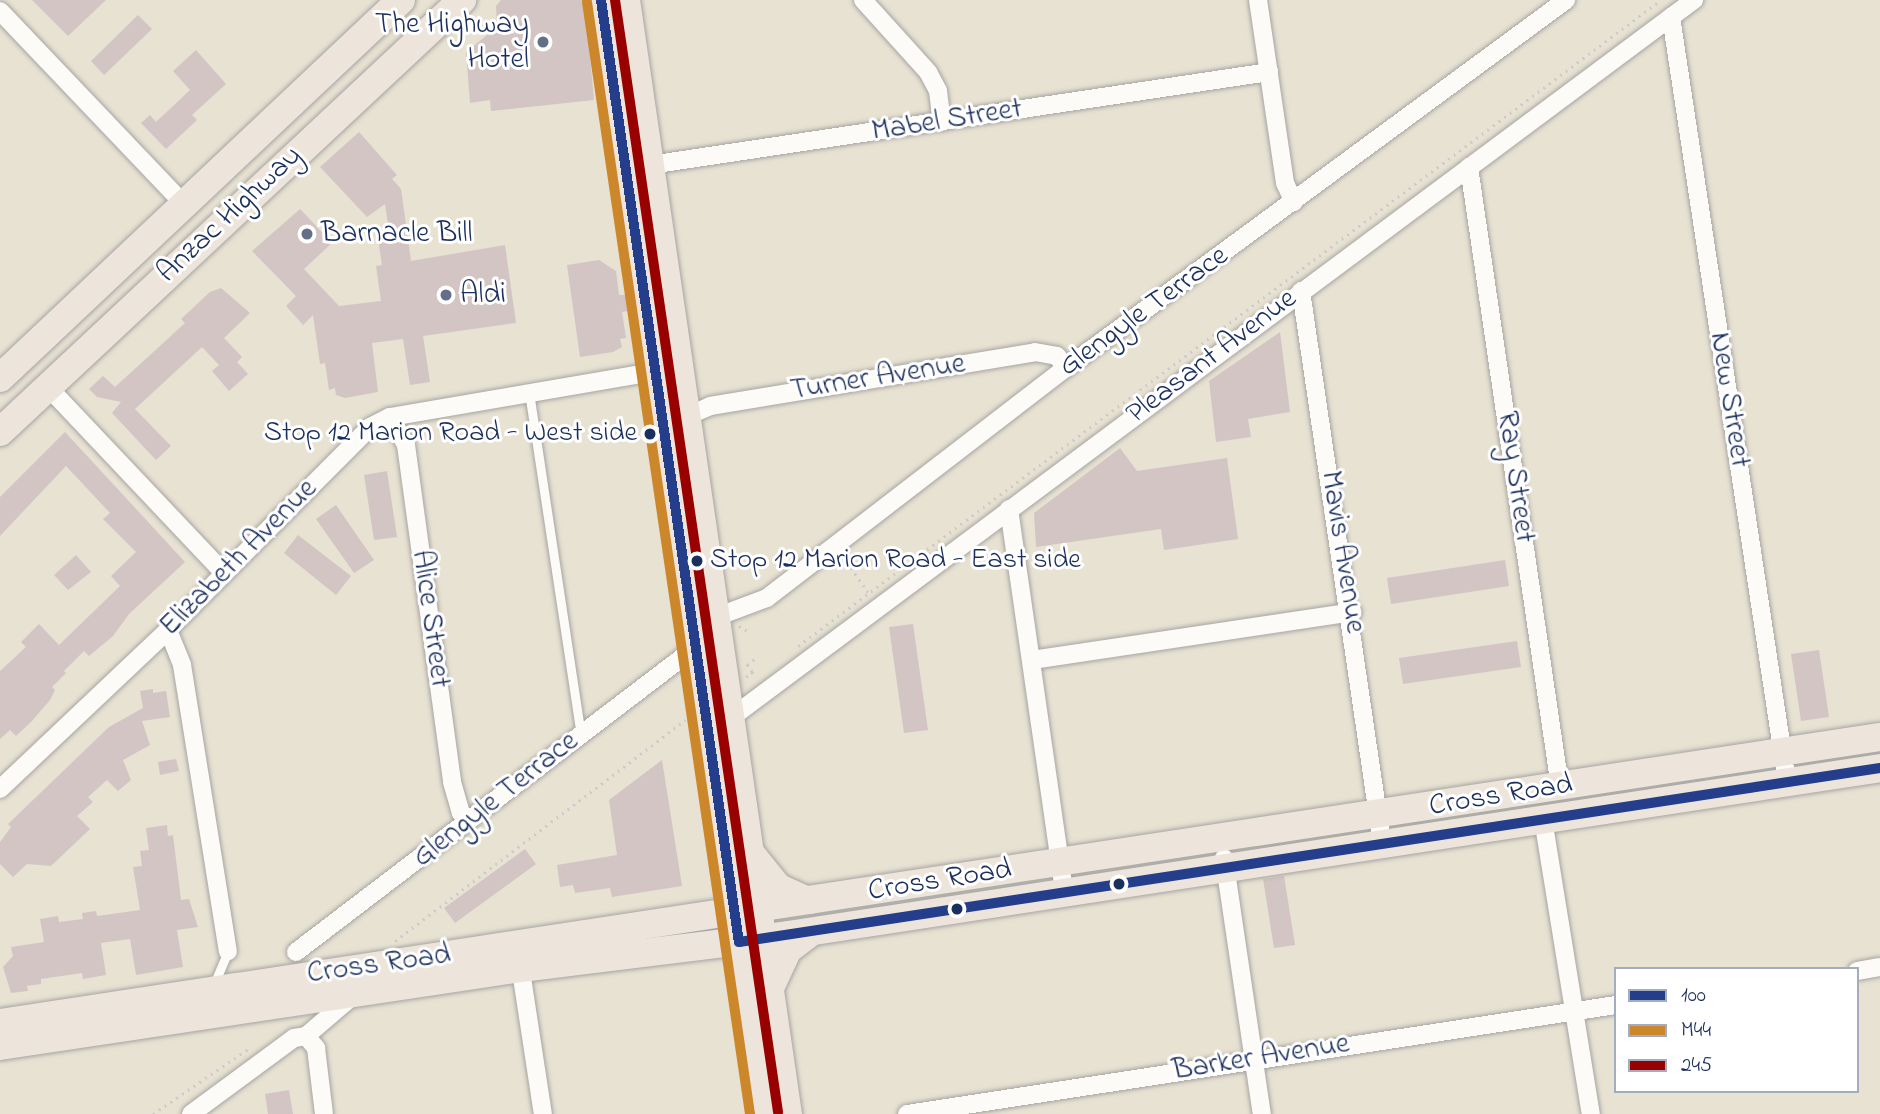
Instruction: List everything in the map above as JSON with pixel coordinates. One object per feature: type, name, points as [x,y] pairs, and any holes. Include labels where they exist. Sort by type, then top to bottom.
[{"type":"highway","name":"Anzac Highway","points":[[0,378],[401,0]]},
{"type":"highway","name":"Anzac Highway","points":[[0,432],[462,0]]},
{"type":"highway","points":[[327,68],[361,95]]},
{"type":"highway","points":[[105,278],[131,307]]},
{"type":"highway","name":"Cross Road","points":[[0,1046],[358,992],[689,920],[1221,836],[1880,737]]},
{"type":"highway","name":"Cross Road","points":[[0,1023],[208,991],[519,956],[689,949],[1225,865],[1880,768]]},
{"type":"main road","points":[[601,0],[638,167]]},
{"type":"main road","points":[[627,0],[638,167],[667,370],[696,648],[729,868],[748,911]]},
{"type":"main road","points":[[667,370],[698,411],[729,621],[731,706],[752,855],[748,911],[752,940],[772,986],[789,1114]]},
{"type":"main road","points":[[752,855],[779,887],[810,901]]},
{"type":"main road","points":[[689,920],[713,896],[729,868]]},
{"type":"main road","points":[[772,986],[789,950],[814,931]]},
{"type":"main road","points":[[752,940],[744,980],[764,1114]]},
{"type":"main road","points":[[689,949],[724,958],[744,980]]},
{"type":"street","points":[[863,0],[928,72],[938,91],[942,122]]},
{"type":"street","points":[[1258,0],[1285,183],[1294,202]]},
{"type":"street","name":"Glengyle Terrace","points":[[729,621],[767,598],[1066,368],[1566,0]]},
{"type":"street","name":"Pleasant Avenue","points":[[731,706],[762,681],[1009,509],[1694,0]]},
{"type":"street","points":[[0,11],[184,204]]},
{"type":"street","name":"New Street","points":[[1671,18],[1787,782]]},
{"type":"street","name":"Mabel Street","points":[[638,167],[1269,72]]},
{"type":"street","name":"Ray Street","points":[[1469,167],[1560,787]]},
{"type":"street","name":"Mavis Avenue","points":[[1301,290],[1352,612],[1382,843]]},
{"type":"street","name":"Turner Avenue","points":[[698,411],[1035,352],[1056,356],[1066,368]]},
{"type":"street","name":"Elizabeth Avenue","points":[[0,789],[168,630],[370,427],[390,416],[528,390],[667,370]]},
{"type":"street","points":[[48,387],[223,573]]},
{"type":"street","name":"Alice Street","points":[[390,416],[406,445],[453,782],[461,813],[469,821]]},
{"type":"street","points":[[1009,509],[1063,891]]},
{"type":"street","points":[[1032,660],[1352,612]]},
{"type":"street","points":[[168,630],[182,666],[228,951]]},
{"type":"street","name":"Glengyle Terrace","points":[[296,952],[696,648]]},
{"type":"street","points":[[1543,819],[1591,1114]]},
{"type":"street","points":[[1221,836],[1262,1114]]},
{"type":"street","points":[[519,956],[543,1114]]},
{"type":"street","points":[[1859,971],[1880,967]]},
{"type":"street","points":[[191,1114],[294,1038],[306,1036],[358,992]]},
{"type":"street","name":"Barker Avenue","points":[[908,1114],[1614,1004]]},
{"type":"street","points":[[306,1036],[316,1048],[324,1114]]},
{"type":"lane","points":[[528,390],[581,734]]},
{"type":"lane","points":[[208,991],[220,976],[228,951]]},
{"type":"path","points":[[792,651],[1661,0]]},
{"type":"path","points":[[851,550],[842,556],[852,554],[846,562],[869,592]]},
{"type":"path","points":[[729,621],[748,632]]},
{"type":"path","points":[[757,657],[747,665],[762,681]]},
{"type":"path","points":[[731,706],[752,672]]},
{"type":"path","points":[[394,941],[687,719],[705,715]]},
{"type":"building","points":[[32,0],[106,0],[68,36]]},
{"type":"building","points":[[501,0],[585,0],[594,100],[491,111],[490,100],[470,103],[466,52],[497,27],[496,6]]},
{"type":"building","points":[[138,15],[152,29],[104,75],[91,61]]},
{"type":"building","points":[[196,50],[226,84],[192,115],[197,120],[166,149],[141,123],[150,115],[156,122],[190,90],[173,71]]},
{"type":"building","points":[[359,132],[397,175],[392,179],[401,189],[411,261],[505,245],[516,323],[423,336],[430,382],[410,385],[403,339],[372,343],[378,392],[345,398],[336,395],[335,388],[329,390],[325,363],[320,364],[313,315],[303,325],[286,306],[296,296],[252,251],[300,209],[332,243],[304,269],[339,306],[381,301],[376,266],[382,265],[378,239],[390,238],[385,204],[367,217],[320,167]]},
{"type":"building","points":[[599,260],[616,271],[619,295],[626,295],[628,311],[622,312],[626,338],[620,339],[622,347],[613,352],[580,357],[567,265]]},
{"type":"building","points":[[221,288],[250,313],[224,338],[242,357],[237,362],[248,374],[229,391],[212,371],[219,365],[202,347],[135,409],[171,446],[156,460],[112,413],[121,402],[97,397],[89,389],[103,376],[115,387],[185,323],[181,319],[210,292]]},
{"type":"building","points":[[1280,332],[1290,412],[1248,419],[1251,437],[1216,442],[1209,381]]},
{"type":"building","points":[[65,432],[185,562],[129,614],[113,636],[89,656],[84,651],[64,671],[66,673],[52,687],[55,690],[50,700],[32,721],[16,736],[10,730],[0,739],[0,671],[26,647],[21,642],[39,624],[59,645],[120,586],[111,576],[136,552],[103,519],[110,513],[66,466],[0,536],[0,497]]},
{"type":"building","points":[[1120,448],[1137,471],[1227,458],[1238,539],[1164,550],[1161,529],[1036,547],[1034,513]]},
{"type":"building","points":[[387,471],[397,537],[374,540],[364,475]]},
{"type":"building","points":[[336,505],[374,560],[354,573],[316,519]]},
{"type":"building","points":[[298,535],[351,576],[336,595],[284,553]]},
{"type":"building","points":[[76,555],[91,572],[68,590],[54,575]]},
{"type":"building","points":[[1505,560],[1509,586],[1391,604],[1387,578]]},
{"type":"building","points":[[913,624],[928,730],[904,733],[889,627]]},
{"type":"building","points":[[1517,641],[1521,667],[1403,684],[1399,658]]},
{"type":"building","points":[[1819,650],[1829,717],[1801,721],[1791,654]]},
{"type":"building","points":[[153,689],[153,693],[166,691],[170,717],[142,721],[150,745],[123,760],[131,780],[118,791],[107,780],[88,797],[93,802],[77,816],[90,829],[51,866],[27,864],[13,877],[0,864],[0,842],[11,827],[8,824],[109,727],[143,708],[140,691]]},
{"type":"building","points":[[176,759],[179,771],[160,775],[158,762]]},
{"type":"building","points":[[662,760],[682,886],[612,897],[610,888],[575,893],[573,885],[560,887],[557,865],[617,855],[609,800]]},
{"type":"building","points":[[167,825],[168,836],[173,835],[181,900],[189,899],[198,927],[177,930],[183,967],[136,975],[130,939],[101,943],[106,975],[83,979],[82,973],[41,979],[41,984],[27,986],[28,991],[11,993],[3,967],[13,956],[11,947],[44,942],[40,919],[58,916],[59,922],[83,919],[82,913],[96,911],[97,916],[140,910],[133,867],[142,866],[140,851],[149,850],[146,828]]},
{"type":"building","points":[[525,849],[536,864],[455,923],[444,908]]},
{"type":"building","points":[[1284,876],[1295,945],[1274,948],[1263,879]]},
{"type":"building","points":[[289,1090],[293,1114],[268,1114],[265,1094]]},
{"type":"transit line","name":"100","points":[[601,0],[739,942],[1880,768]]},
{"type":"transit line","name":"245","points":[[615,0],[778,1112]]},
{"type":"transit line","name":"M44","points":[[587,2],[750,1114]]},
{"type":"place","name":"The Highway Hotel","points":[[543,42]]},
{"type":"place","name":"Barnacle Bill","points":[[307,234]]},
{"type":"place","name":"Aldi","points":[[446,295]]},
{"type":"place","name":"Stop 12 Marion Road - West side","points":[[650,434]]},
{"type":"place","name":"Stop 12 Marion Road - East side","points":[[697,561]]}]
